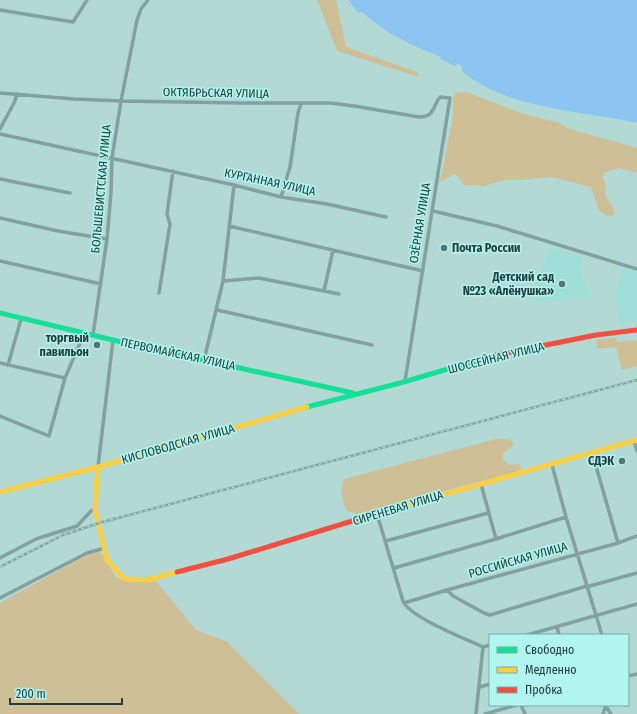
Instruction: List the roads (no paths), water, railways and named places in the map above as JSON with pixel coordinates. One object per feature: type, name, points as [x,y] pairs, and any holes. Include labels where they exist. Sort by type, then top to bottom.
[{"type":"street","points":[[0,10],[73,22],[87,0]]},
{"type":"street","name":"БОЛЬШЕВИСТСКАЯ УЛИЦА","points":[[93,335],[107,239],[112,192],[112,158],[121,101],[137,20],[141,9],[148,0]]},
{"type":"street","name":"ОКТЯБРЬСКАЯ УЛИЦА","points":[[0,93],[121,101],[330,104],[354,106],[419,117],[428,116],[430,114]]},
{"type":"street","points":[[0,129],[14,103],[17,94]]},
{"type":"street","name":"ОЗЁРНАЯ УЛИЦА","points":[[405,381],[450,98],[440,97],[430,114]]},
{"type":"street","points":[[281,197],[290,167],[298,113],[301,104]]},
{"type":"street","name":"КУРГАННАЯ УЛИЦА","points":[[0,134],[234,185],[281,197],[327,204],[386,216]]},
{"type":"street","points":[[159,293],[170,224],[167,214],[173,172]]},
{"type":"street","points":[[0,179],[70,193]]},
{"type":"street","points":[[204,360],[223,281],[234,185]]},
{"type":"street","points":[[433,211],[497,226],[637,269]]},
{"type":"street","points":[[0,218],[58,231],[107,239]]},
{"type":"street","points":[[229,226],[423,271]]},
{"type":"street","points":[[324,291],[333,250]]},
{"type":"street","points":[[0,261],[101,284]]},
{"type":"street","points":[[223,281],[259,278],[339,294]]},
{"type":"street","points":[[217,310],[372,345]]},
{"type":"street","name":"ПЕРВОМАЙСКАЯ УЛИЦА","points":[[0,313],[82,333],[356,394]]},
{"type":"street","points":[[8,365],[21,319]]},
{"type":"street","name":"ШОССЕЙНАЯ УЛИЦА","points":[[356,394],[505,354],[596,335],[637,330]]},
{"type":"street","points":[[0,416],[49,436],[65,378],[81,340],[82,333]]},
{"type":"street","points":[[0,598],[87,553],[105,548],[95,510],[98,467],[113,340]]},
{"type":"street","points":[[0,363],[65,378]]},
{"type":"street","name":"КИСЛОВОДСКАЯ УЛИЦА","points":[[0,492],[98,467],[280,414],[356,394]]},
{"type":"street","points":[[635,441],[637,451]]},
{"type":"street","name":"СИРЕНЕВАЯ УЛИЦА","points":[[105,548],[107,560],[124,579],[148,580],[276,545],[418,501],[635,441]]},
{"type":"street","points":[[592,452],[618,543]]},
{"type":"street","points":[[552,465],[566,517],[602,634]]},
{"type":"street","points":[[481,484],[496,539]]},
{"type":"street","points":[[0,558],[36,539],[77,526],[91,511],[95,510]]},
{"type":"street","points":[[386,541],[488,513]]},
{"type":"street","points":[[377,514],[404,603],[417,614],[483,647],[489,645]]},
{"type":"street","points":[[394,568],[566,517]]},
{"type":"street","name":"РОССИЙСКАЯ УЛИЦА","points":[[404,603],[618,543],[637,536]]},
{"type":"street","points":[[447,590],[453,596],[490,615],[637,573]]},
{"type":"street","points":[[531,634],[637,604]]},
{"type":"street","points":[[557,627],[559,634]]},
{"type":"street","points":[[476,714],[483,647]]},
{"type":"street","points":[[480,687],[489,684]]},
{"type":"street","points":[[485,714],[513,706]]},
{"type":"railway","points":[[0,567],[63,535],[99,523],[637,380]]},
{"type":"place","name":"Почта России","points":[[444,248]]},
{"type":"place","name":"Детский сад №23 «Алёнушка»","points":[[562,284]]},
{"type":"place","name":"торгвый павильон","points":[[97,345]]},
{"type":"place","name":"СДЭК","points":[[622,461]]}]
